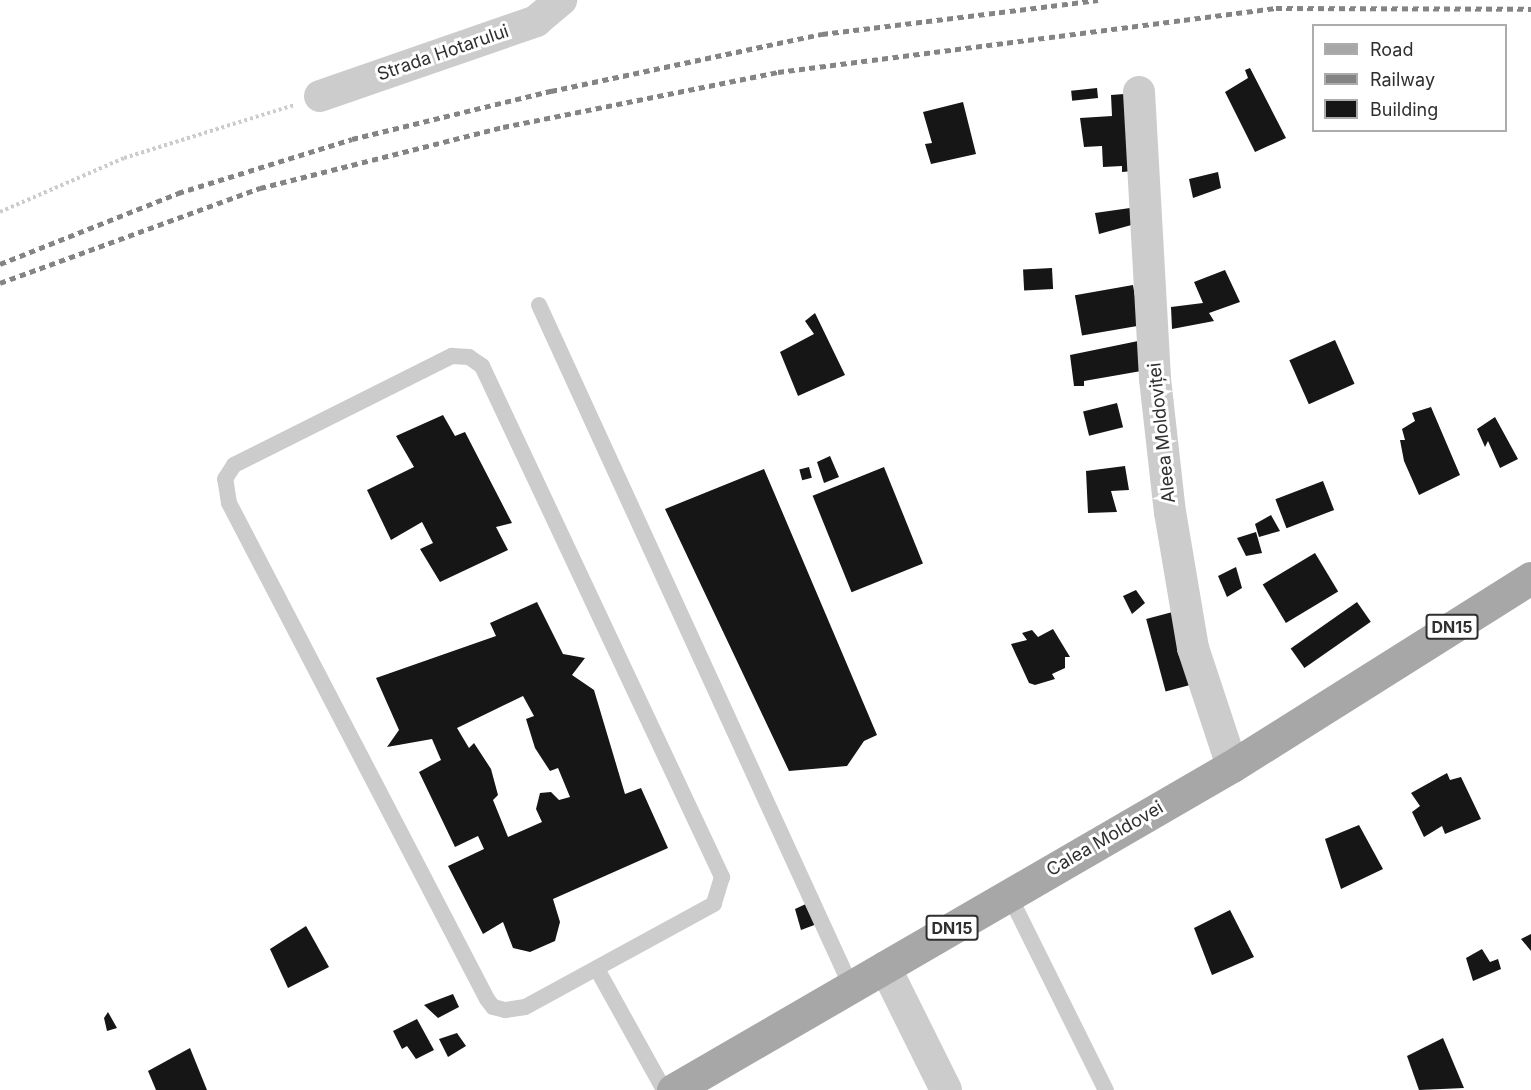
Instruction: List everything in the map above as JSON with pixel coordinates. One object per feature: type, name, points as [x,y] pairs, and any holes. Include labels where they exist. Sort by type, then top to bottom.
[{"type":"main road","name":"Calea Moldovei","points":[[673,1090],[1232,766],[1531,578]]},
{"type":"main road","points":[[1372,676],[1531,599]]},
{"type":"street","name":"Strada Hotarului","points":[[320,96],[536,21],[561,0]]},
{"type":"street","name":"Aleea Moldoviței","points":[[1139,92],[1155,379],[1170,512],[1193,648],[1232,766]]},
{"type":"street","points":[[885,967],[946,1090]]},
{"type":"lane","points":[[539,305],[851,986]]},
{"type":"lane","points":[[452,356],[469,357],[482,366],[722,877],[714,904],[597,969],[525,1007],[506,1010],[493,1007],[229,503],[225,479],[234,465],[452,356]]},
{"type":"lane","points":[[1009,895],[1106,1090]]},
{"type":"lane","points":[[597,969],[664,1090]]},
{"type":"path","points":[[0,212],[124,158],[320,96]]},
{"type":"building","points":[[1250,68],[1286,138],[1255,152],[1225,92],[1248,78],[1245,70]]},
{"type":"building","points":[[1097,88],[1098,98],[1072,101],[1071,91]]},
{"type":"building","points":[[1124,94],[1133,171],[1122,172],[1122,166],[1103,167],[1102,146],[1084,147],[1080,118],[1112,116],[1111,95]]},
{"type":"building","points":[[963,102],[976,154],[931,164],[925,144],[932,143],[923,112]]},
{"type":"building","points":[[1218,172],[1221,188],[1193,198],[1189,179]]},
{"type":"building","points":[[1130,208],[1135,224],[1099,234],[1095,213]]},
{"type":"building","points":[[1052,268],[1053,289],[1024,290],[1023,270]]},
{"type":"building","points":[[1225,270],[1240,302],[1209,313],[1214,321],[1172,329],[1171,307],[1203,303],[1194,282]]},
{"type":"building","points":[[1133,285],[1140,325],[1082,336],[1075,295]]},
{"type":"building","points":[[815,313],[845,375],[798,396],[780,352],[814,334],[805,321]]},
{"type":"building","points":[[1143,340],[1147,370],[1084,381],[1084,386],[1074,386],[1070,355]]},
{"type":"building","points":[[1335,340],[1355,384],[1309,404],[1289,360]]},
{"type":"building","points":[[1117,403],[1123,427],[1089,436],[1083,411]]},
{"type":"building","points":[[1431,407],[1460,475],[1419,495],[1404,461],[1400,440],[1405,440],[1402,429],[1415,421],[1412,413]]},
{"type":"building","points":[[443,415],[455,436],[465,432],[512,523],[496,527],[508,550],[440,582],[420,549],[433,543],[422,522],[391,540],[367,490],[414,467],[396,436]]},
{"type":"building","points":[[1495,417],[1518,459],[1500,468],[1488,441],[1485,447],[1477,429]]},
{"type":"building","points":[[830,456],[839,477],[824,483],[817,462]]},
{"type":"building","points":[[1125,466],[1129,490],[1111,491],[1117,512],[1088,513],[1086,471]]},
{"type":"building","points":[[809,467],[812,478],[802,480],[799,470]]},
{"type":"building","points":[[884,467],[923,563],[852,592],[813,496]]},
{"type":"building","points":[[764,469],[877,735],[864,741],[847,766],[789,771],[665,509]]},
{"type":"building","points":[[1323,481],[1334,510],[1286,528],[1275,499]]},
{"type":"building","points":[[1271,515],[1280,531],[1259,537],[1255,524]]},
{"type":"building","points":[[1256,532],[1262,553],[1246,556],[1237,538]]},
{"type":"building","points":[[1315,553],[1338,592],[1286,623],[1263,584]]},
{"type":"building","points":[[1236,567],[1242,588],[1227,597],[1218,576]]},
{"type":"building","points":[[1136,590],[1145,603],[1132,614],[1123,596]]},
{"type":"building","points":[[537,602],[563,654],[585,658],[572,675],[594,690],[625,794],[641,788],[668,848],[553,899],[560,922],[555,941],[530,952],[513,948],[503,922],[483,934],[448,866],[484,849],[478,836],[455,847],[419,772],[441,760],[432,739],[387,747],[399,730],[376,678],[496,636],[490,623]],"holes":[[[523,696],[534,716],[526,719],[535,748],[550,771],[558,768],[570,797],[559,800],[551,792],[540,793],[536,809],[542,822],[508,837],[493,800],[498,795],[491,769],[474,743],[469,748],[457,728]]]},
{"type":"building","points":[[1357,602],[1371,622],[1304,668],[1291,648]]},
{"type":"building","points":[[1180,610],[1199,682],[1166,692],[1146,619]]},
{"type":"building","points":[[1053,629],[1070,657],[1065,657],[1065,668],[1052,674],[1055,679],[1035,685],[1029,683],[1011,644],[1027,640],[1022,633],[1032,630],[1038,637]]},
{"type":"building","points":[[1447,773],[1450,780],[1461,777],[1481,819],[1445,834],[1442,826],[1424,837],[1412,812],[1420,806],[1411,793]]},
{"type":"building","points":[[1359,825],[1383,869],[1341,889],[1325,839]]},
{"type":"building","points":[[808,903],[817,924],[801,930],[795,909]]},
{"type":"building","points":[[1230,910],[1254,957],[1212,975],[1194,928]]},
{"type":"building","points":[[306,926],[329,967],[288,988],[270,949]]},
{"type":"building","points":[[1531,934],[1531,951],[1521,939]]},
{"type":"building","points":[[1482,949],[1490,962],[1498,959],[1501,969],[1473,981],[1466,958]]},
{"type":"building","points":[[453,994],[459,1007],[438,1018],[424,1005]]},
{"type":"building","points":[[108,1012],[117,1028],[107,1031],[104,1018]]},
{"type":"building","points":[[417,1019],[434,1050],[416,1059],[407,1046],[402,1049],[393,1031]]},
{"type":"building","points":[[457,1033],[466,1046],[448,1057],[439,1039]]},
{"type":"building","points":[[1443,1038],[1464,1088],[1419,1090],[1407,1056]]},
{"type":"building","points":[[190,1048],[207,1090],[156,1090],[148,1071]]},
{"type":"railway","points":[[0,264],[178,193],[352,139],[551,91],[822,34],[1098,0]]},
{"type":"railway","points":[[0,283],[260,188],[503,127],[778,72],[1276,8],[1531,9]]}]
